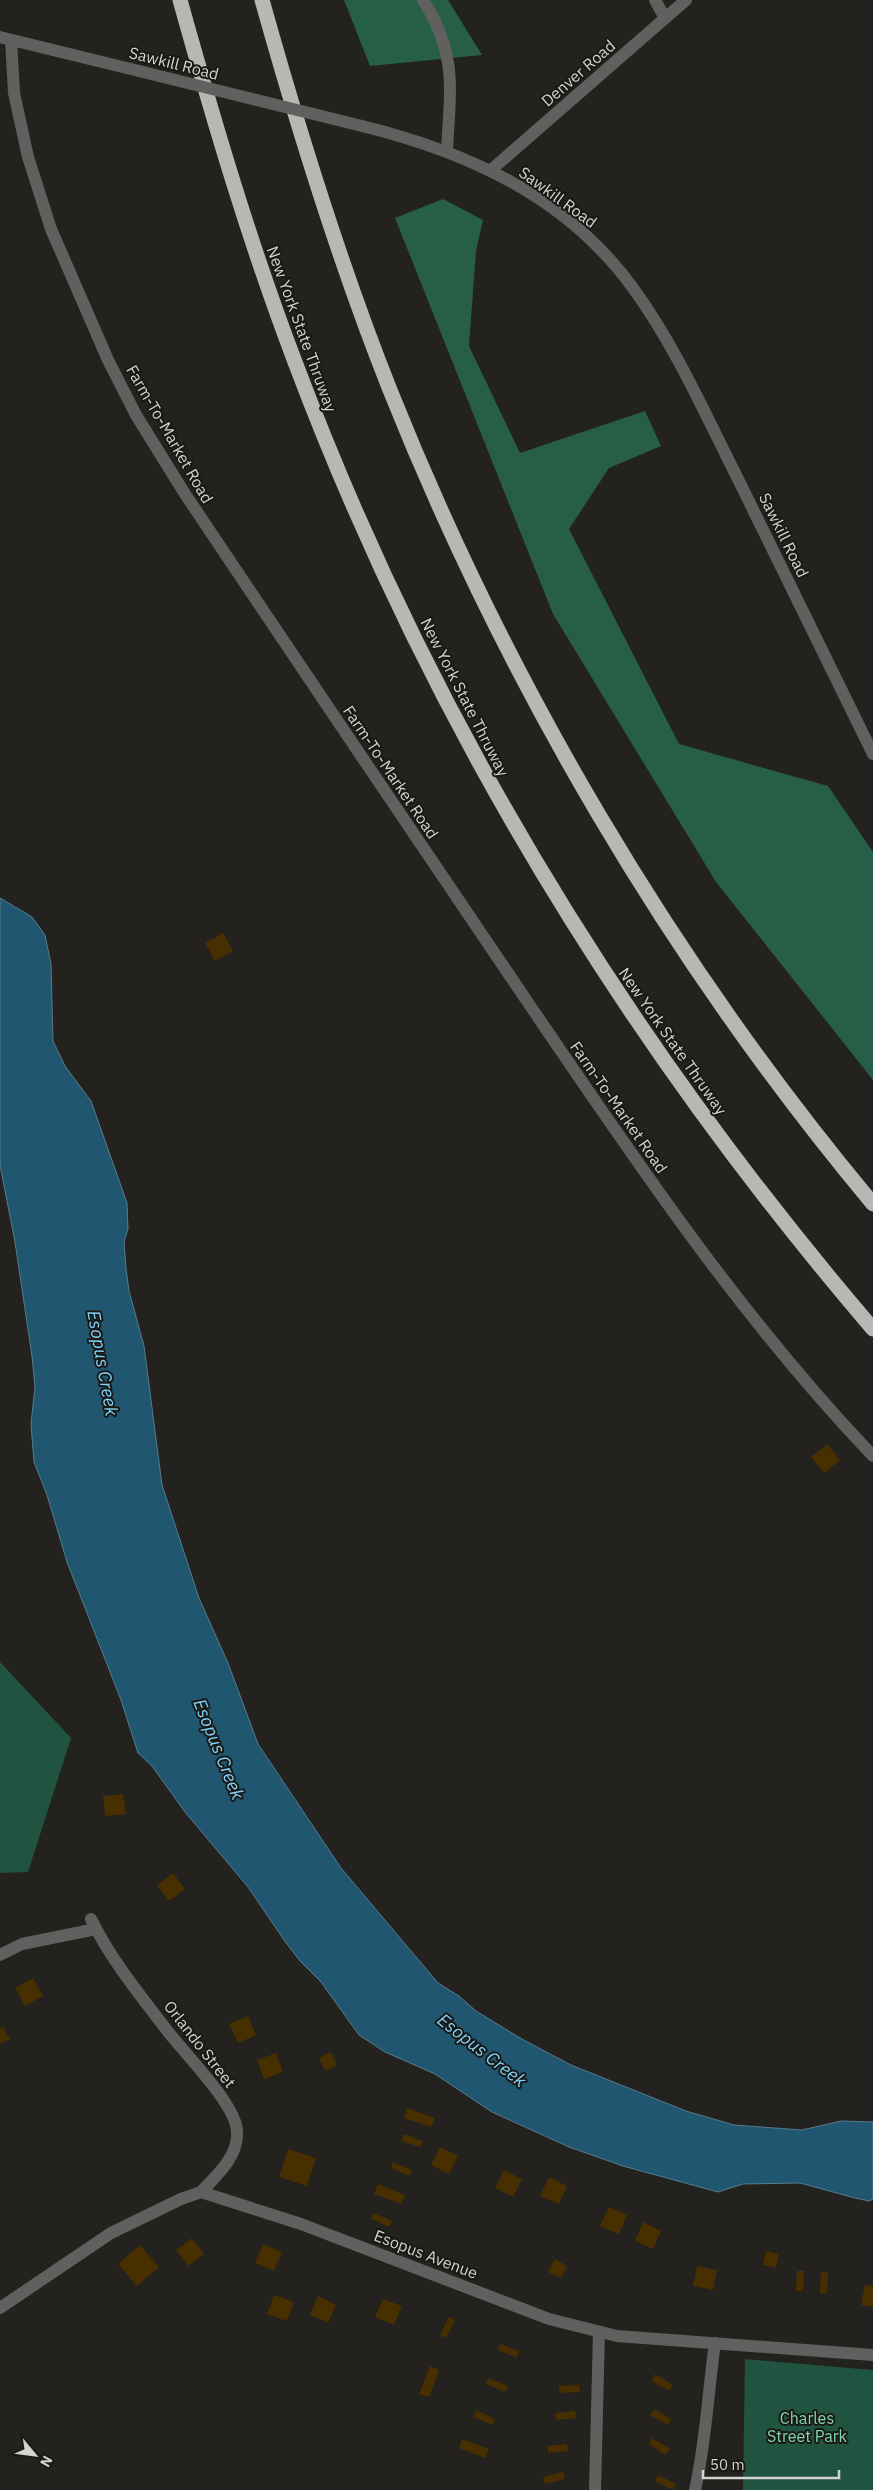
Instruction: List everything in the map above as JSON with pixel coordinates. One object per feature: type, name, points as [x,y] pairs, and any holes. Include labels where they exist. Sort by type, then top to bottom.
[{"type":"highway","name":"New York State Thruway","points":[[180,0],[249,233],[294,362],[372,548],[461,730],[560,904],[634,1019],[754,1184],[873,1329]]},
{"type":"highway","points":[[262,0],[321,199],[368,333],[440,507],[500,631],[563,750],[664,920],[778,1082],[873,1204]]},
{"type":"street","points":[[423,0],[436,21],[445,42],[450,73],[447,151]]},
{"type":"street","points":[[655,0],[665,18]]},
{"type":"street","name":"Denver Road","points":[[491,170],[686,0]]},
{"type":"street","name":"Sawkill Road","points":[[6,38],[362,126],[447,151],[491,170],[538,198],[582,232],[617,267],[649,311],[687,377],[873,754]]},
{"type":"street","name":"Farm-To-Market Road","points":[[6,38],[14,93],[28,158],[51,229],[108,360],[136,415],[190,502],[631,1154],[759,1325],[833,1414],[873,1456]]},
{"type":"street","name":"Orlando Street","points":[[0,1955],[22,1944],[93,1924],[101,1940],[166,2030],[230,2108],[238,2130],[237,2142],[229,2161],[201,2192]]},
{"type":"street","points":[[0,2308],[111,2234],[181,2199],[201,2192]]},
{"type":"street","name":"Esopus Avenue","points":[[201,2192],[301,2224],[549,2318],[599,2332],[617,2336],[873,2355]]},
{"type":"street","points":[[595,2490],[599,2332]]},
{"type":"street","points":[[695,2490],[702,2458],[715,2343]]},
{"type":"green space","points":[[344,0],[448,0],[482,55],[370,66]]},
{"type":"green space","points":[[443,199],[483,220],[476,251],[469,346],[520,453],[645,411],[661,446],[609,468],[569,529],[679,744],[828,786],[873,852],[873,1080],[716,882],[553,614],[395,218]]},
{"type":"green space","points":[[0,1662],[71,1738],[28,1872],[0,1873]]},
{"type":"green space","name":"Charles Street Park","points":[[745,2359],[873,2370],[873,2490],[743,2490]]},
{"type":"water","name":"Esopus Creek","points":[[0,898],[32,917],[45,935],[51,964],[53,1041],[65,1066],[91,1101],[127,1203],[128,1229],[124,1242],[126,1269],[129,1291],[144,1346],[162,1485],[199,1598],[228,1663],[258,1744],[341,1868],[438,1983],[459,1996],[476,2011],[520,2038],[571,2065],[686,2111],[734,2125],[802,2130],[841,2121],[873,2122],[873,2199],[869,2201],[855,2198],[800,2183],[743,2184],[718,2192],[623,2166],[569,2147],[492,2112],[435,2074],[385,2052],[359,2035],[321,1982],[300,1961],[284,1940],[248,1887],[185,1812],[152,1766],[138,1753],[121,1700],[67,1562],[47,1495],[34,1462],[31,1424],[35,1387],[32,1356],[15,1242],[0,1165]]},
{"type":"building","points":[[223,933],[233,951],[215,961],[205,943]]},
{"type":"building","points":[[827,1444],[840,1460],[824,1473],[811,1457]]},
{"type":"building","points":[[123,1794],[126,1814],[105,1816],[103,1796]]},
{"type":"building","points":[[173,1873],[185,1889],[169,1901],[157,1885]]},
{"type":"building","points":[[33,1978],[43,1996],[25,2006],[15,1988]]},
{"type":"building","points":[[248,2016],[256,2035],[238,2043],[229,2024]]},
{"type":"building","points":[[3,2027],[10,2039],[0,2044],[0,2028]]},
{"type":"building","points":[[331,2052],[337,2065],[325,2071],[319,2058]]},
{"type":"building","points":[[276,2053],[283,2072],[264,2079],[257,2060]]},
{"type":"building","points":[[407,2108],[435,2118],[431,2127],[404,2118]]},
{"type":"building","points":[[404,2134],[423,2141],[420,2147],[401,2141]]},
{"type":"building","points":[[440,2147],[458,2156],[449,2174],[431,2165]]},
{"type":"building","points":[[288,2149],[316,2158],[307,2186],[279,2177]]},
{"type":"building","points":[[393,2162],[412,2170],[409,2176],[391,2168]]},
{"type":"building","points":[[504,2170],[522,2179],[513,2197],[495,2188]]},
{"type":"building","points":[[549,2177],[567,2186],[559,2204],[540,2196]]},
{"type":"building","points":[[378,2184],[405,2195],[401,2204],[374,2194]]},
{"type":"building","points":[[609,2207],[627,2215],[619,2234],[600,2226]]},
{"type":"building","points":[[373,2213],[392,2221],[389,2227],[371,2219]]},
{"type":"building","points":[[643,2222],[661,2231],[653,2249],[635,2241]]},
{"type":"building","points":[[192,2238],[204,2254],[188,2266],[176,2250]]},
{"type":"building","points":[[263,2244],[282,2252],[274,2271],[255,2263]]},
{"type":"building","points":[[140,2245],[159,2267],[137,2286],[118,2264]]},
{"type":"building","points":[[766,2251],[779,2254],[776,2268],[763,2265]]},
{"type":"building","points":[[555,2259],[567,2266],[561,2278],[548,2272]]},
{"type":"building","points":[[697,2266],[717,2270],[713,2290],[693,2286]]},
{"type":"building","points":[[797,2271],[804,2271],[803,2291],[796,2291]]},
{"type":"building","points":[[821,2272],[828,2273],[827,2293],[820,2293]]},
{"type":"building","points":[[865,2285],[873,2286],[873,2307],[861,2305]]},
{"type":"building","points":[[274,2295],[294,2302],[287,2321],[267,2314]]},
{"type":"building","points":[[318,2296],[336,2305],[328,2323],[310,2315]]},
{"type":"building","points":[[383,2299],[402,2306],[394,2325],[375,2317]]},
{"type":"building","points":[[449,2317],[455,2320],[446,2338],[440,2335]]},
{"type":"building","points":[[500,2344],[519,2351],[517,2358],[498,2350]]},
{"type":"building","points":[[430,2366],[439,2370],[429,2397],[419,2394]]},
{"type":"building","points":[[655,2374],[673,2385],[669,2391],[652,2381]]},
{"type":"building","points":[[489,2378],[508,2386],[505,2392],[486,2384]]},
{"type":"building","points":[[579,2385],[580,2392],[559,2393],[559,2386]]},
{"type":"building","points":[[654,2409],[671,2419],[668,2425],[650,2415]]},
{"type":"building","points":[[476,2410],[495,2419],[492,2425],[474,2417]]},
{"type":"building","points":[[575,2411],[576,2418],[556,2420],[555,2413]]},
{"type":"building","points":[[652,2438],[670,2449],[666,2455],[649,2444]]},
{"type":"building","points":[[462,2439],[489,2449],[485,2458],[459,2448]]},
{"type":"building","points":[[567,2444],[568,2451],[548,2453],[547,2446]]},
{"type":"building","points":[[563,2472],[565,2479],[545,2484],[543,2477]]},
{"type":"building","points":[[658,2475],[676,2484],[673,2490],[655,2481]]}]
